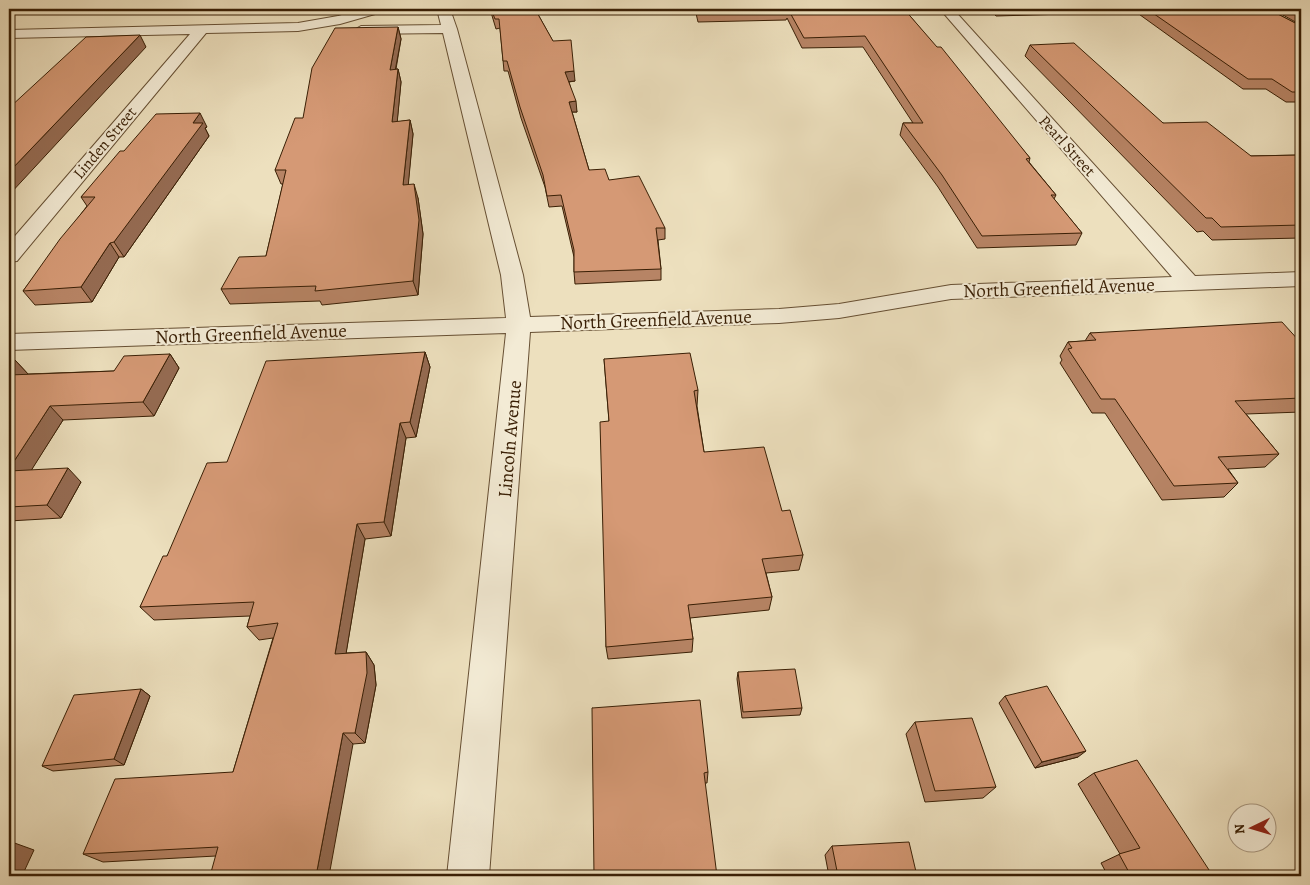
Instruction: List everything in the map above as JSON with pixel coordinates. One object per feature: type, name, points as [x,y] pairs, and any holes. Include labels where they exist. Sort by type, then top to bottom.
[{"type":"street","points":[[9,34],[298,27],[340,20],[377,9]]},
{"type":"street","name":"Lincoln Avenue","points":[[444,9],[512,275],[519,325],[468,876]]},
{"type":"street","name":"Pearl Street","points":[[946,9],[1189,283]]},
{"type":"street","points":[[298,27],[327,31],[450,28]]},
{"type":"street","name":"Linden Street","points":[[9,256],[201,30]]},
{"type":"street","name":"North Greenfield Avenue","points":[[9,342],[779,316],[839,311],[951,292],[1301,279]]},
{"type":"building","points":[[491,9],[535,9],[553,41],[571,40],[574,71],[565,72],[576,101],[569,102],[589,170],[605,169],[609,180],[639,176],[665,228],[656,228],[661,269],[574,272],[574,250],[561,195],[547,196],[543,175],[507,61],[503,61],[499,19],[495,19]]},
{"type":"building","points":[[788,9],[904,9],[937,47],[941,47],[1030,158],[1026,159],[1056,195],[1051,195],[1082,233],[982,236],[942,175],[903,123],[923,123],[865,36],[804,38]]},
{"type":"building","points":[[1147,9],[1268,9],[1301,26],[1301,92],[1292,92],[1272,79],[1248,79]]},
{"type":"building","points":[[1293,9],[1301,9],[1301,13]]},
{"type":"building","points":[[398,27],[390,70],[398,69],[392,122],[410,120],[403,185],[414,184],[419,220],[413,281],[315,291],[316,286],[221,289],[239,257],[266,256],[286,170],[275,170],[295,118],[303,118],[312,68],[335,28]]},
{"type":"building","points":[[140,35],[9,172],[9,108],[86,37]]},
{"type":"building","points":[[1074,43],[1163,123],[1207,122],[1251,156],[1301,155],[1301,225],[1221,227],[1212,218],[1206,218],[1030,45]]},
{"type":"building","points":[[200,113],[193,123],[203,123],[114,242],[110,243],[81,287],[23,291],[60,239],[95,197],[81,197],[120,151],[124,151],[156,114]]},
{"type":"building","points":[[1282,322],[1301,343],[1301,398],[1235,401],[1279,454],[1218,457],[1238,483],[1174,486],[1115,399],[1101,399],[1068,349],[1072,348],[1068,342],[1096,340],[1090,333]]},
{"type":"building","points":[[425,352],[410,422],[400,423],[384,522],[357,524],[335,654],[366,652],[367,673],[355,733],[343,733],[316,876],[210,876],[218,847],[83,854],[115,779],[233,772],[278,623],[247,627],[254,602],[140,607],[163,556],[167,556],[207,463],[227,462],[266,361]]},
{"type":"building","points":[[690,353],[698,390],[694,391],[704,452],[764,447],[782,511],[790,510],[803,555],[762,559],[772,597],[688,605],[693,639],[606,647],[600,422],[609,421],[604,359]]},
{"type":"building","points":[[170,354],[143,402],[50,406],[9,469],[9,375],[114,371],[124,356]]},
{"type":"building","points":[[9,360],[15,360],[9,368]]},
{"type":"building","points":[[68,468],[47,505],[9,507],[9,471]]},
{"type":"building","points":[[795,669],[802,708],[743,712],[738,672]]},
{"type":"building","points":[[1047,686],[1086,751],[1042,762],[1005,696]]},
{"type":"building","points":[[141,689],[114,759],[42,766],[74,695]]},
{"type":"building","points":[[700,700],[708,772],[704,773],[717,876],[594,876],[592,708]]},
{"type":"building","points":[[972,718],[996,787],[935,791],[915,722]]},
{"type":"building","points":[[1137,760],[1213,876],[1131,876],[1119,854],[1140,848],[1094,773]]},
{"type":"building","points":[[909,842],[917,876],[838,876],[832,846]]}]
